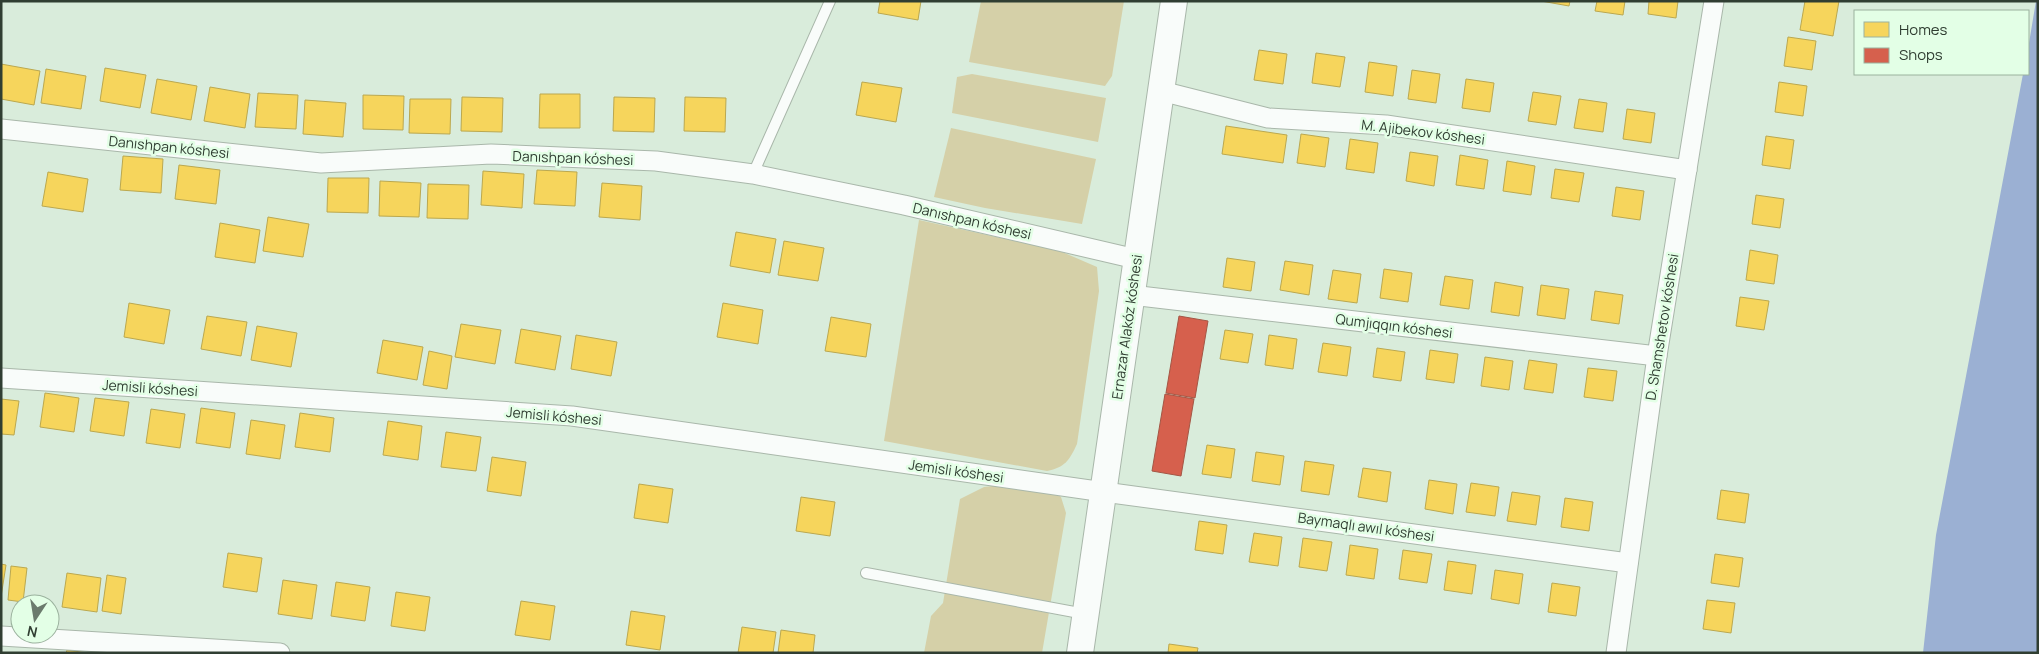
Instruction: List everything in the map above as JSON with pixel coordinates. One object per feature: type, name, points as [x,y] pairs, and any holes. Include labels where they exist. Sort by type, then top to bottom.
[{"type":"main road","name":"Ernazar Alakóz kóshesi","points":[[1080,653],[1174,1]]},
{"type":"street","name":"D. Shamshetov kóshesi","points":[[1616,653],[1657,356],[1714,1]]},
{"type":"street","name":"M. Ajibekov kóshesi","points":[[1161,91],[1268,118],[1386,125],[1687,170]]},
{"type":"street","name":"Danıshpan kóshesi","points":[[1,129],[321,163],[491,154],[656,161],[753,174],[904,205],[1136,258]]},
{"type":"street","name":"Qumjıqqın kóshesi","points":[[1132,295],[1657,356]]},
{"type":"street","name":"Jemisli kóshesi","points":[[1,378],[572,416],[1104,492]]},
{"type":"street","name":"Baymaqlı awıl kóshesi","points":[[1104,492],[1628,563]]},
{"type":"street","points":[[1,636],[280,653]]},
{"type":"lane","points":[[753,174],[830,1]]},
{"type":"lane","points":[[866,573],[1086,614]]},
{"type":"shaded area","points":[[981,1],[1124,1],[1112,76],[1105,86],[969,62]]},
{"type":"shaded area","points":[[972,74],[1106,98],[1098,142],[952,113],[957,77]]},
{"type":"shaded area","points":[[951,128],[1096,159],[1082,224],[985,208],[934,197]]},
{"type":"shaded area","points":[[919,220],[1060,251],[1097,267],[1099,291],[1077,444],[1069,459],[1062,465],[1047,471],[884,441]]},
{"type":"shaded area","points":[[1009,484],[1050,489],[1061,497],[1066,513],[1042,653],[924,653],[931,616],[943,603],[960,499],[984,487]]},
{"type":"water","points":[[2036,1],[2038,1],[2038,653],[1923,653],[1936,535],[2023,75],[2029,75],[2029,43]]},
{"type":"building: Homes","points":[[880,1],[921,1],[918,20],[878,13]]},
{"type":"building: Homes","points":[[1541,1],[1570,1],[1569,6]]},
{"type":"building: Homes","points":[[1597,1],[1625,1],[1623,15],[1595,11]]},
{"type":"building: Homes","points":[[1649,1],[1678,1],[1676,18],[1648,14]]},
{"type":"building: Homes","points":[[1805,1],[1839,1],[1833,36],[1800,30]]},
{"type":"building: Homes","points":[[1788,37],[1816,41],[1812,70],[1784,66]]},
{"type":"building: Homes","points":[[1259,50],[1287,54],[1283,84],[1254,80]]},
{"type":"building: Homes","points":[[1316,53],[1345,57],[1340,87],[1312,83]]},
{"type":"building: Homes","points":[[1369,62],[1397,66],[1393,96],[1365,92]]},
{"type":"building: Homes","points":[[1,64],[40,71],[34,105],[1,99]]},
{"type":"building: Homes","points":[[105,68],[146,75],[140,108],[100,101]]},
{"type":"building: Homes","points":[[46,69],[86,76],[81,109],[41,103]]},
{"type":"building: Homes","points":[[1412,70],[1440,74],[1436,103],[1408,99]]},
{"type":"building: Homes","points":[[157,79],[197,86],[191,120],[151,113]]},
{"type":"building: Homes","points":[[1466,79],[1494,83],[1490,112],[1462,108]]},
{"type":"building: Homes","points":[[862,82],[902,88],[896,122],[856,115]]},
{"type":"building: Homes","points":[[1779,82],[1807,86],[1803,116],[1775,112]]},
{"type":"building: Homes","points":[[210,87],[250,94],[245,128],[204,121]]},
{"type":"building: Homes","points":[[1533,92],[1561,96],[1556,125],[1528,121]]},
{"type":"building: Homes","points":[[258,93],[298,95],[296,129],[255,127]]},
{"type":"building: Homes","points":[[540,94],[580,94],[580,128],[539,128]]},
{"type":"building: Homes","points":[[363,95],[404,96],[403,130],[363,129]]},
{"type":"building: Homes","points":[[462,97],[503,98],[502,132],[461,131]]},
{"type":"building: Homes","points":[[614,97],[655,98],[654,132],[613,131]]},
{"type":"building: Homes","points":[[685,97],[726,98],[725,132],[684,131]]},
{"type":"building: Homes","points":[[410,99],[451,99],[450,134],[409,133]]},
{"type":"building: Homes","points":[[1579,99],[1607,103],[1603,132],[1574,128]]},
{"type":"building: Homes","points":[[305,100],[346,103],[343,137],[303,134]]},
{"type":"building: Homes","points":[[1627,109],[1655,113],[1651,143],[1623,139]]},
{"type":"building: Homes","points":[[1226,126],[1287,135],[1283,163],[1222,154]]},
{"type":"building: Homes","points":[[1301,134],[1329,138],[1325,167],[1297,163]]},
{"type":"building: Homes","points":[[1766,136],[1794,140],[1790,169],[1762,165]]},
{"type":"building: Homes","points":[[1350,139],[1378,143],[1374,173],[1346,169]]},
{"type":"building: Homes","points":[[1410,152],[1438,156],[1434,186],[1406,181]]},
{"type":"building: Homes","points":[[1460,155],[1488,160],[1484,189],[1456,185]]},
{"type":"building: Homes","points":[[123,156],[163,159],[161,193],[120,190]]},
{"type":"building: Homes","points":[[1507,161],[1535,166],[1531,195],[1503,191]]},
{"type":"building: Homes","points":[[179,165],[220,170],[216,204],[175,199]]},
{"type":"building: Homes","points":[[1555,169],[1584,173],[1579,202],[1551,198]]},
{"type":"building: Homes","points":[[537,170],[577,172],[575,206],[534,204]]},
{"type":"building: Homes","points":[[483,171],[524,174],[522,208],[481,205]]},
{"type":"building: Homes","points":[[48,172],[88,179],[83,212],[42,206]]},
{"type":"building: Homes","points":[[328,178],[369,178],[368,213],[327,212]]},
{"type":"building: Homes","points":[[380,181],[421,183],[419,217],[379,216]]},
{"type":"building: Homes","points":[[602,183],[642,186],[640,220],[599,217]]},
{"type":"building: Homes","points":[[428,184],[469,185],[468,219],[427,218]]},
{"type":"building: Homes","points":[[1616,187],[1644,191],[1640,220],[1612,216]]},
{"type":"building: Homes","points":[[1756,195],[1784,199],[1780,228],[1752,224]]},
{"type":"building: Homes","points":[[268,217],[309,224],[303,257],[263,251]]},
{"type":"building: Homes","points":[[220,223],[260,230],[255,263],[215,257]]},
{"type":"building: Homes","points":[[736,232],[776,239],[770,273],[730,266]]},
{"type":"building: Homes","points":[[784,241],[824,248],[818,281],[778,275]]},
{"type":"building: Homes","points":[[1750,250],[1778,255],[1774,284],[1746,280]]},
{"type":"building: Homes","points":[[1227,258],[1255,262],[1251,291],[1223,287]]},
{"type":"building: Homes","points":[[1285,261],[1313,265],[1309,295],[1280,290]]},
{"type":"building: Homes","points":[[1384,269],[1412,273],[1408,302],[1380,298]]},
{"type":"building: Homes","points":[[1333,270],[1361,274],[1357,303],[1328,299]]},
{"type":"building: Homes","points":[[1445,276],[1473,280],[1469,309],[1440,305]]},
{"type":"building: Homes","points":[[1495,282],[1523,287],[1519,316],[1491,312]]},
{"type":"building: Homes","points":[[1541,285],[1569,289],[1565,319],[1537,315]]},
{"type":"building: Homes","points":[[1595,291],[1623,295],[1619,324],[1591,320]]},
{"type":"building: Homes","points":[[1740,297],[1769,301],[1764,330],[1736,326]]},
{"type":"building: Homes","points":[[129,303],[170,310],[164,344],[124,337]]},
{"type":"building: Homes","points":[[723,303],[763,310],[758,344],[717,337]]},
{"type":"building: Homes","points":[[207,316],[247,322],[241,356],[201,349]]},
{"type":"building: Homes","points":[[831,317],[871,324],[866,357],[825,351]]},
{"type":"building: Homes","points":[[461,324],[501,330],[495,364],[455,357]]},
{"type":"building: Homes","points":[[257,326],[297,333],[291,367],[251,360]]},
{"type":"building: Homes","points":[[521,329],[561,336],[555,370],[515,363]]},
{"type":"building: Homes","points":[[1225,330],[1253,334],[1248,363],[1220,359]]},
{"type":"building: Homes","points":[[576,335],[617,342],[611,376],[571,369]]},
{"type":"building: Homes","points":[[1269,335],[1297,339],[1293,369],[1265,365]]},
{"type":"building: Homes","points":[[383,340],[423,347],[417,380],[377,373]]},
{"type":"building: Homes","points":[[1323,343],[1351,347],[1347,376],[1318,372]]},
{"type":"building: Homes","points":[[1377,348],[1405,352],[1401,381],[1373,377]]},
{"type":"building: Homes","points":[[1430,350],[1458,354],[1454,383],[1426,379]]},
{"type":"building: Homes","points":[[429,351],[452,356],[447,389],[423,385]]},
{"type":"building: Homes","points":[[1485,357],[1513,361],[1509,390],[1481,386]]},
{"type":"building: Homes","points":[[1529,360],[1557,364],[1553,393],[1524,389]]},
{"type":"building: Homes","points":[[1588,368],[1617,371],[1613,401],[1584,397]]},
{"type":"building: Homes","points":[[45,393],[79,398],[74,432],[40,427]]},
{"type":"building: Homes","points":[[95,398],[129,402],[124,436],[90,431]]},
{"type":"building: Homes","points":[[1,399],[19,401],[14,435],[1,434]]},
{"type":"building: Homes","points":[[201,408],[235,413],[230,448],[196,443]]},
{"type":"building: Homes","points":[[151,409],[185,414],[180,448],[146,443]]},
{"type":"building: Homes","points":[[300,413],[334,418],[330,452],[295,447]]},
{"type":"building: Homes","points":[[251,420],[285,425],[280,459],[246,454]]},
{"type":"building: Homes","points":[[388,421],[422,426],[418,460],[383,455]]},
{"type":"building: Homes","points":[[446,432],[481,437],[476,471],[441,467]]},
{"type":"building: Homes","points":[[1207,445],[1235,449],[1231,478],[1202,474]]},
{"type":"building: Homes","points":[[1256,452],[1284,456],[1280,485],[1252,481]]},
{"type":"building: Homes","points":[[492,457],[526,462],[521,496],[487,491]]},
{"type":"building: Homes","points":[[1305,461],[1334,465],[1329,495],[1301,491]]},
{"type":"building: Homes","points":[[1363,468],[1391,472],[1387,502],[1358,497]]},
{"type":"building: Homes","points":[[1429,480],[1457,484],[1453,514],[1425,509]]},
{"type":"building: Homes","points":[[1471,483],[1499,487],[1495,516],[1466,512]]},
{"type":"building: Homes","points":[[639,484],[673,489],[668,523],[634,518]]},
{"type":"building: Homes","points":[[1721,490],[1749,494],[1745,523],[1717,519]]},
{"type":"building: Homes","points":[[1512,492],[1540,496],[1536,525],[1507,521]]},
{"type":"building: Homes","points":[[801,497],[835,502],[830,536],[796,531]]},
{"type":"building: Homes","points":[[1565,498],[1593,502],[1589,531],[1561,527]]},
{"type":"building: Homes","points":[[1199,521],[1227,525],[1223,554],[1195,550]]},
{"type":"building: Homes","points":[[1254,533],[1282,537],[1278,566],[1249,562]]},
{"type":"building: Homes","points":[[1303,538],[1332,542],[1327,571],[1299,567]]},
{"type":"building: Homes","points":[[1350,545],[1378,549],[1374,579],[1346,575]]},
{"type":"building: Homes","points":[[1403,550],[1432,554],[1427,583],[1399,579]]},
{"type":"building: Homes","points":[[228,553],[262,558],[257,592],[223,587]]},
{"type":"building: Homes","points":[[1715,554],[1743,558],[1739,587],[1711,583]]},
{"type":"building: Homes","points":[[1448,561],[1476,565],[1472,594],[1444,590]]},
{"type":"building: Homes","points":[[1,564],[6,565],[1,597]]},
{"type":"building: Homes","points":[[11,566],[27,568],[24,594],[10,594],[10,600],[8,600]]},
{"type":"building: Homes","points":[[1495,570],[1523,574],[1519,604],[1491,599]]},
{"type":"building: Homes","points":[[67,573],[101,578],[97,612],[62,607]]},
{"type":"building: Homes","points":[[107,575],[126,578],[121,614],[102,611]]},
{"type":"building: Homes","points":[[283,580],[317,585],[312,619],[278,614]]},
{"type":"building: Homes","points":[[336,582],[370,587],[365,621],[331,616]]},
{"type":"building: Homes","points":[[1552,583],[1580,587],[1576,616],[1548,612]]},
{"type":"building: Homes","points":[[396,592],[430,597],[425,631],[391,626]]},
{"type":"building: Homes","points":[[1707,600],[1735,603],[1731,633],[1703,629]]},
{"type":"building: Homes","points":[[521,601],[555,606],[550,640],[515,635]]},
{"type":"building: Homes","points":[[631,611],[665,616],[660,650],[626,645]]},
{"type":"building: Homes","points":[[742,627],[776,632],[773,653],[738,653]]},
{"type":"building: Homes","points":[[781,630],[815,635],[813,653],[778,653]]},
{"type":"building: Homes","points":[[1169,644],[1198,648],[1197,653],[1168,653]]},
{"type":"building: Homes","points":[[67,650],[88,653],[66,653]]},
{"type":"building: Shops","points":[[1179,316],[1208,321],[1195,398],[1166,393]]},
{"type":"building: Shops","points":[[1165,394],[1194,399],[1181,476],[1152,471]]}]
